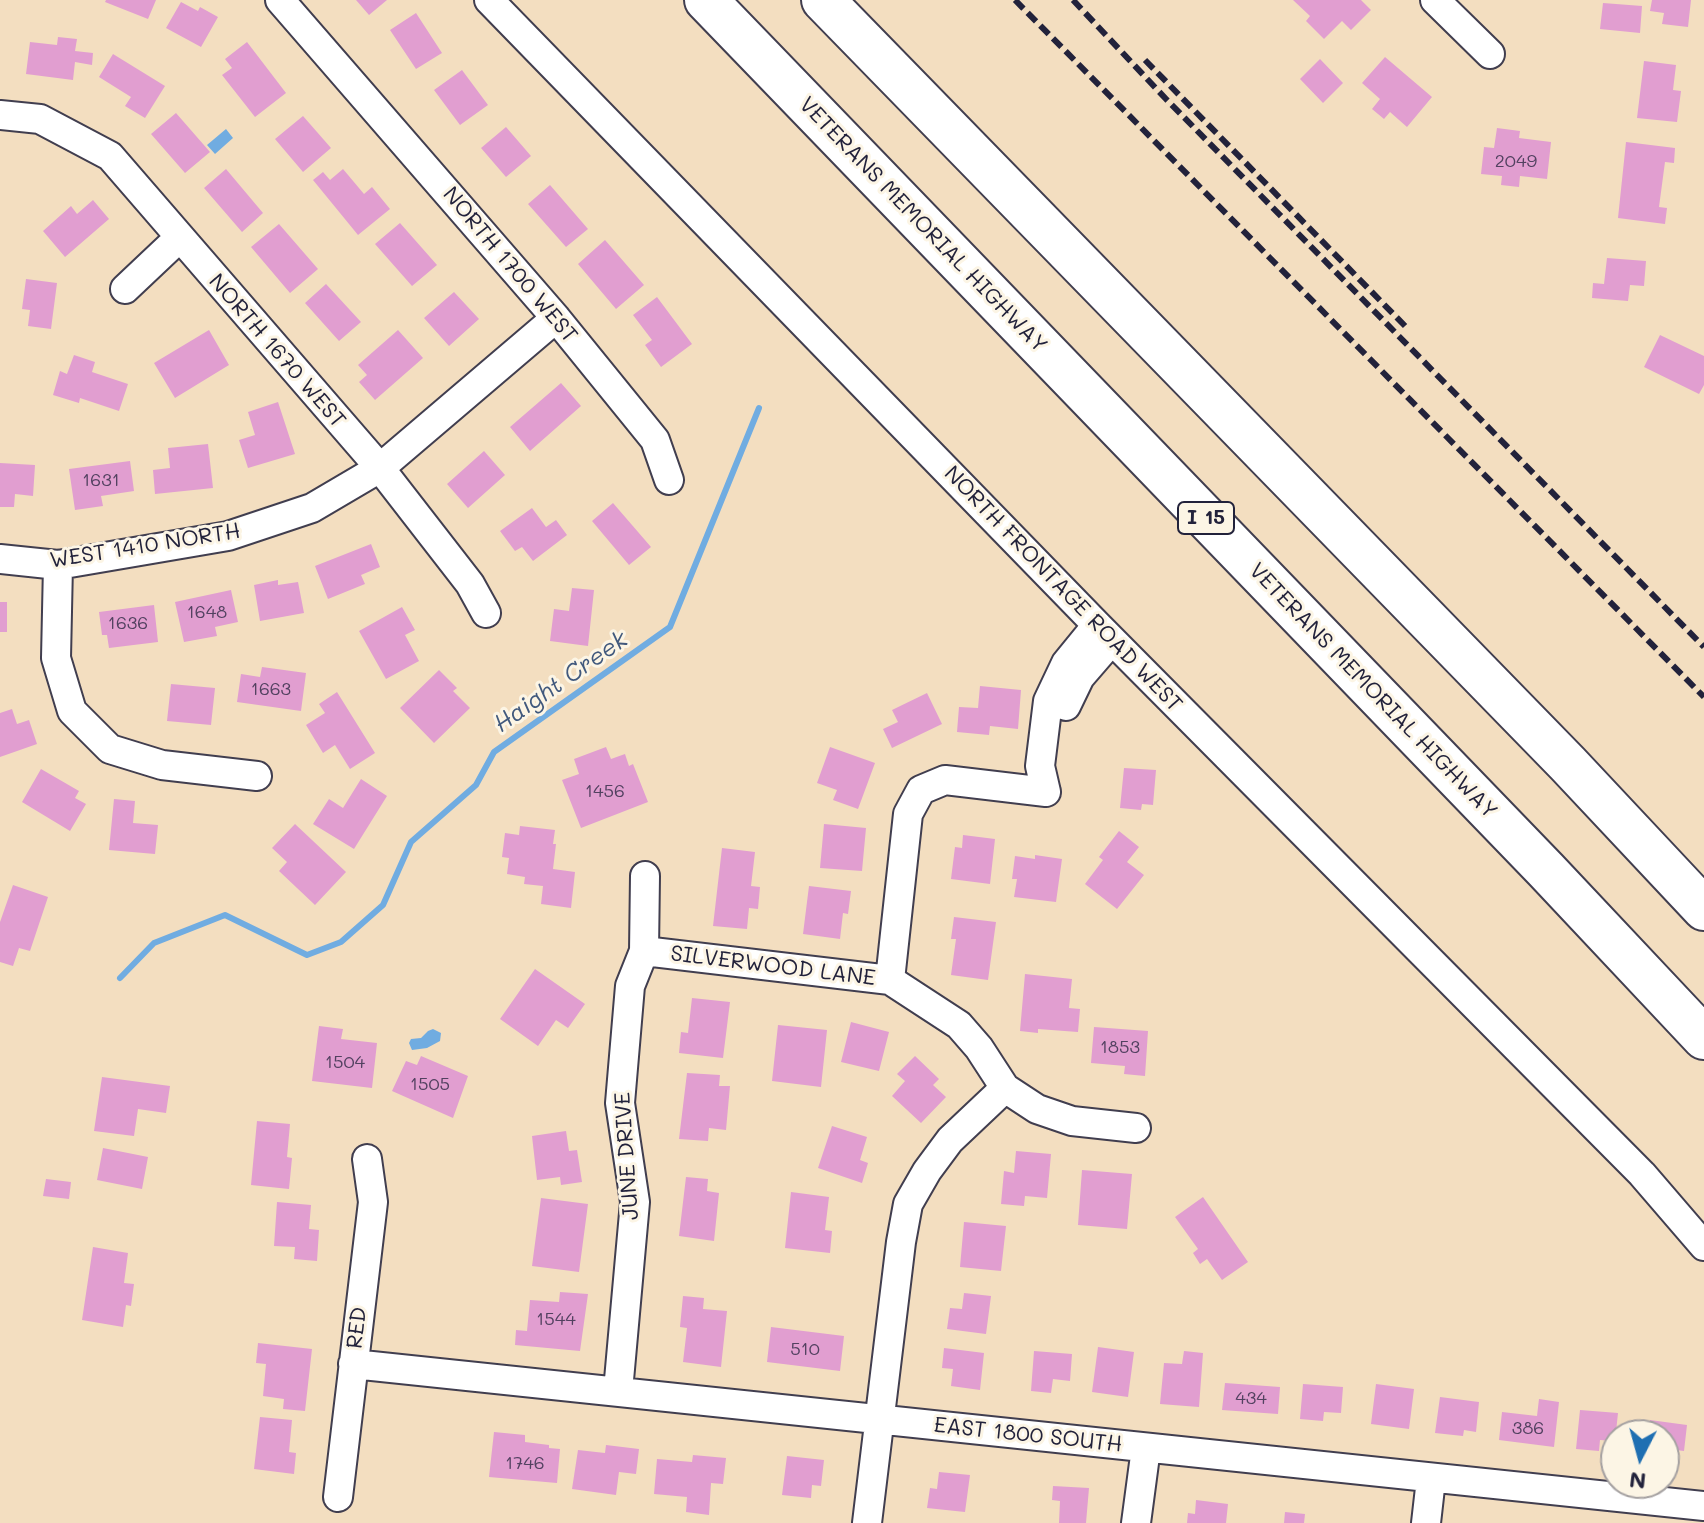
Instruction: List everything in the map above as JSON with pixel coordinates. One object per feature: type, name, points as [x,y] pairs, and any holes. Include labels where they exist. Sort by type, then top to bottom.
[{"type":"highway","name":"VETERANS MEMORIAL HIGHWAY","points":[[706,0],[1546,870],[1704,1038]]},
{"type":"highway","points":[[823,0],[1557,753],[1704,909]]},
{"type":"street","name":"NORTH 1700 WEST","points":[[280,0],[556,318],[655,440],[669,480]]},
{"type":"street","name":"NORTH FRONTAGE ROAD WEST","points":[[489,0],[1105,632],[1642,1174],[1704,1246]]},
{"type":"street","points":[[1435,0],[1490,54]]},
{"type":"street","name":"NORTH 1670 WEST","points":[[0,115],[40,119],[110,156],[380,468],[470,584],[486,613]]},
{"type":"street","points":[[125,289],[179,238]]},
{"type":"street","name":"WEST 1410 NORTH","points":[[0,559],[58,565],[228,536],[312,508],[380,468],[556,318]]},
{"type":"street","points":[[58,565],[56,658],[72,711],[110,749],[162,765],[257,776]]},
{"type":"street","points":[[890,980],[908,814],[921,790],[945,780],[1046,792],[1058,768],[1067,700],[1105,632]]},
{"type":"street","name":"JUNE DRIVE","points":[[618,1391],[635,1202],[620,1103],[630,986],[644,951],[645,876]]},
{"type":"street","name":"SILVERWOOD LANE","points":[[644,951],[890,980],[959,1025],[979,1048],[1005,1088],[1037,1109],[1072,1121],[1136,1128]]},
{"type":"street","points":[[867,1523],[908,1204],[950,1140],[1005,1088]]},
{"type":"street","name":"RED","points":[[338,1497],[373,1202],[367,1159]]},
{"type":"street","name":"EAST 1800 SOUTH","points":[[353,1364],[1431,1479],[1701,1512]]},
{"type":"street","points":[[1136,1523],[1146,1448]]},
{"type":"street","points":[[1426,1523],[1431,1479]]},
{"type":"water","points":[[226,129],[233,138],[215,154],[207,145]]},
{"type":"water","points":[[433,1029],[441,1033],[440,1041],[427,1048],[412,1050],[411,1039],[421,1038]]},
{"type":"building","points":[[106,0],[156,0],[148,19]]},
{"type":"building","points":[[356,0],[387,0],[369,15]]},
{"type":"building","points":[[1293,0],[1361,0],[1371,10],[1351,30],[1342,21],[1324,39],[1306,21],[1310,16]]},
{"type":"building","points":[[1652,0],[1691,0],[1688,27],[1662,24],[1664,13],[1650,11]]},
{"type":"building","points":[[181,2],[198,11],[200,7],[218,17],[201,47],[166,28]]},
{"type":"building","points":[[1603,3],[1642,6],[1640,33],[1600,29]]},
{"type":"building","points":[[416,13],[442,53],[416,69],[390,30]]},
{"type":"building","points":[[58,37],[77,39],[75,51],[93,53],[92,65],[75,62],[73,80],[26,74],[30,42],[57,45]]},
{"type":"building","points":[[247,42],[286,93],[255,117],[222,75],[232,68],[225,59]]},
{"type":"building","points":[[113,54],[165,86],[145,118],[125,106],[131,97],[99,77]]},
{"type":"building","points":[[1385,57],[1432,97],[1407,127],[1390,112],[1384,119],[1372,109],[1380,99],[1362,83]]},
{"type":"building","points":[[1320,59],[1343,83],[1323,103],[1300,79]]},
{"type":"building","points":[[1644,61],[1676,65],[1673,90],[1681,91],[1677,122],[1637,118]]},
{"type":"building","points":[[462,70],[488,105],[460,125],[434,90]]},
{"type":"building","points":[[176,113],[210,152],[185,173],[151,134]]},
{"type":"building","points":[[303,116],[331,148],[303,172],[275,139]]},
{"type":"building","points":[[506,127],[531,156],[506,177],[481,148]]},
{"type":"building","points":[[1497,128],[1520,131],[1519,138],[1551,142],[1547,179],[1520,176],[1519,187],[1501,185],[1502,176],[1481,174],[1484,147],[1494,148]]},
{"type":"building","points":[[1626,142],[1675,148],[1674,163],[1665,162],[1659,207],[1667,208],[1665,224],[1618,218]]},
{"type":"building","points":[[226,169],[263,213],[242,232],[204,188]]},
{"type":"building","points":[[343,169],[364,194],[372,187],[390,209],[358,235],[313,180],[323,172],[330,180]]},
{"type":"building","points":[[550,185],[588,229],[566,247],[528,204]]},
{"type":"building","points":[[93,200],[109,219],[65,257],[43,231],[71,206],[77,214]]},
{"type":"building","points":[[400,223],[437,265],[412,286],[375,244]]},
{"type":"building","points":[[279,224],[318,269],[290,293],[251,247]]},
{"type":"building","points":[[605,240],[644,285],[616,309],[578,264]]},
{"type":"building","points":[[1607,258],[1646,261],[1644,286],[1630,285],[1628,301],[1592,298],[1593,283],[1604,284]]},
{"type":"building","points":[[26,279],[57,283],[51,329],[28,326],[30,310],[22,309]]},
{"type":"building","points":[[326,284],[361,322],[339,341],[305,303]]},
{"type":"building","points":[[454,292],[479,319],[449,346],[424,318]]},
{"type":"building","points":[[657,297],[692,344],[661,367],[645,345],[652,340],[633,315]]},
{"type":"building","points":[[209,330],[229,365],[175,398],[154,363]]},
{"type":"building","points":[[398,330],[423,358],[375,400],[359,382],[367,375],[358,365]]},
{"type":"building","points":[[1660,335],[1704,356],[1704,385],[1699,394],[1644,367]]},
{"type":"building","points":[[74,355],[95,362],[92,372],[128,384],[119,411],[80,398],[79,403],[53,395],[60,371],[67,374]]},
{"type":"building","points":[[561,383],[581,406],[530,451],[510,427]]},
{"type":"building","points":[[278,402],[295,454],[248,468],[239,440],[255,435],[248,412]]},
{"type":"building","points":[[208,444],[213,488],[155,494],[153,470],[170,468],[168,448]]},
{"type":"building","points":[[484,451],[505,475],[468,508],[447,484]]},
{"type":"building","points":[[130,461],[134,491],[101,496],[103,506],[75,510],[69,469]]},
{"type":"building","points":[[0,463],[35,465],[33,496],[15,494],[14,507],[0,507]]},
{"type":"building","points":[[613,503],[651,547],[629,565],[592,521]]},
{"type":"building","points":[[532,508],[546,527],[556,520],[567,535],[533,561],[522,547],[515,551],[500,531]]},
{"type":"building","points":[[371,544],[380,567],[361,575],[365,584],[328,599],[315,566]]},
{"type":"building","points":[[278,580],[278,585],[298,582],[304,613],[260,621],[254,585]]},
{"type":"building","points":[[572,588],[594,590],[588,646],[550,641],[554,609],[569,611]]},
{"type":"building","points":[[231,590],[238,622],[215,627],[217,636],[184,642],[175,602]]},
{"type":"building","points":[[0,602],[7,602],[7,632],[0,632]]},
{"type":"building","points":[[154,605],[158,642],[109,648],[107,635],[102,635],[99,612]]},
{"type":"building","points":[[402,607],[415,630],[405,635],[419,661],[386,679],[359,631]]},
{"type":"building","points":[[262,667],[306,673],[301,711],[237,702],[241,674],[260,677]]},
{"type":"building","points":[[439,670],[457,688],[453,691],[470,708],[434,743],[400,708]]},
{"type":"building","points":[[171,684],[215,688],[211,725],[167,721]]},
{"type":"building","points":[[980,686],[1021,690],[1018,729],[990,726],[989,735],[957,732],[959,707],[978,708]]},
{"type":"building","points":[[337,692],[375,753],[350,769],[335,745],[323,753],[306,725],[325,713],[319,704]]},
{"type":"building","points":[[927,693],[942,724],[892,748],[883,729],[898,722],[892,710]]},
{"type":"building","points":[[12,709],[17,724],[29,720],[37,744],[0,757],[0,713]]},
{"type":"building","points":[[606,747],[611,759],[625,754],[629,766],[633,764],[648,802],[581,828],[562,780],[579,774],[574,759]]},
{"type":"building","points":[[830,747],[875,763],[858,809],[833,800],[837,790],[817,783]]},
{"type":"building","points":[[1124,768],[1156,770],[1153,805],[1142,804],[1141,810],[1120,808]]},
{"type":"building","points":[[41,769],[79,791],[75,798],[86,804],[70,831],[22,802]]},
{"type":"building","points":[[361,779],[387,796],[354,849],[313,824],[329,799],[343,808]]},
{"type":"building","points":[[114,799],[135,801],[133,823],[158,825],[155,854],[109,850]]},
{"type":"building","points":[[295,824],[346,872],[315,905],[279,871],[287,862],[272,848]]},
{"type":"building","points":[[824,824],[866,828],[862,871],[820,868]]},
{"type":"building","points":[[520,826],[555,830],[553,869],[575,872],[571,908],[541,904],[543,886],[524,884],[525,877],[507,874],[509,858],[502,857],[505,833],[519,835]]},
{"type":"building","points":[[1119,831],[1139,847],[1127,862],[1144,875],[1117,909],[1085,884],[1103,860],[1099,857]]},
{"type":"building","points":[[963,835],[995,839],[990,884],[951,879],[955,847],[962,848]]},
{"type":"building","points":[[722,848],[755,852],[751,886],[760,887],[758,909],[749,908],[747,929],[713,926]]},
{"type":"building","points":[[1035,855],[1062,859],[1056,902],[1014,897],[1017,879],[1012,879],[1015,856],[1035,859]]},
{"type":"building","points":[[13,885],[48,897],[30,951],[19,948],[13,966],[0,962],[0,922]]},
{"type":"building","points":[[809,886],[851,891],[848,914],[843,913],[840,939],[803,934]]},
{"type":"building","points":[[954,917],[996,922],[988,980],[951,975],[956,939],[951,939]]},
{"type":"building","points":[[535,969],[585,1004],[568,1028],[556,1020],[538,1046],[500,1019]]},
{"type":"building","points":[[1025,974],[1072,979],[1069,1008],[1080,1009],[1078,1032],[1020,1031]]},
{"type":"building","points":[[692,998],[730,1002],[723,1058],[679,1053],[681,1032],[688,1033]]},
{"type":"building","points":[[851,1022],[889,1032],[879,1071],[841,1062]]},
{"type":"building","points":[[778,1025],[827,1030],[821,1087],[772,1081]]},
{"type":"building","points":[[319,1026],[343,1029],[341,1039],[377,1043],[372,1088],[312,1081]]},
{"type":"building","points":[[1094,1027],[1148,1031],[1145,1076],[1124,1074],[1125,1066],[1091,1063]]},
{"type":"building","points":[[421,1056],[468,1076],[453,1118],[392,1091],[406,1061],[417,1065]]},
{"type":"building","points":[[915,1056],[939,1079],[933,1085],[946,1097],[921,1123],[892,1096],[905,1081],[897,1074]]},
{"type":"building","points":[[687,1073],[720,1075],[719,1086],[730,1086],[726,1130],[709,1128],[708,1141],[679,1139]]},
{"type":"building","points":[[102,1077],[170,1086],[166,1113],[138,1109],[134,1136],[94,1131]]},
{"type":"building","points":[[257,1121],[290,1124],[287,1157],[292,1158],[289,1189],[251,1185]]},
{"type":"building","points":[[832,1126],[867,1137],[860,1160],[868,1163],[862,1183],[818,1168]]},
{"type":"building","points":[[566,1131],[569,1151],[577,1150],[582,1182],[561,1185],[560,1177],[537,1180],[532,1136]]},
{"type":"building","points":[[103,1148],[148,1157],[142,1189],[97,1180]]},
{"type":"building","points":[[1016,1151],[1051,1154],[1047,1198],[1025,1196],[1024,1206],[1001,1204],[1004,1171],[1014,1173]]},
{"type":"building","points":[[1082,1170],[1132,1174],[1127,1229],[1078,1225]]},
{"type":"building","points":[[686,1177],[708,1179],[707,1191],[719,1193],[714,1241],[679,1236]]},
{"type":"building","points":[[46,1179],[71,1182],[69,1199],[43,1196]]},
{"type":"building","points":[[791,1192],[829,1197],[825,1230],[832,1231],[830,1253],[785,1248]]},
{"type":"building","points":[[1203,1197],[1248,1262],[1222,1280],[1207,1259],[1200,1264],[1193,1253],[1198,1249],[1175,1217]]},
{"type":"building","points":[[541,1198],[588,1204],[579,1272],[532,1266]]},
{"type":"building","points":[[277,1202],[311,1205],[309,1229],[319,1230],[317,1261],[294,1259],[295,1247],[274,1246]]},
{"type":"building","points":[[964,1222],[1006,1226],[1001,1271],[960,1267]]},
{"type":"building","points":[[93,1247],[128,1253],[124,1283],[134,1284],[131,1306],[126,1305],[123,1327],[82,1320]]},
{"type":"building","points":[[560,1292],[588,1294],[580,1351],[515,1345],[516,1330],[527,1331],[530,1300],[559,1302]]},
{"type":"building","points":[[964,1293],[991,1296],[986,1334],[947,1329],[950,1308],[962,1309]]},
{"type":"building","points":[[683,1296],[704,1298],[703,1309],[727,1311],[721,1367],[683,1362],[687,1328],[680,1327]]},
{"type":"building","points":[[771,1327],[844,1336],[840,1371],[767,1362]]},
{"type":"building","points":[[258,1343],[312,1349],[305,1411],[283,1409],[284,1399],[263,1396],[266,1364],[256,1363]]},
{"type":"building","points":[[1098,1347],[1134,1352],[1128,1397],[1092,1392]]},
{"type":"building","points":[[944,1348],[984,1353],[980,1390],[951,1386],[953,1369],[942,1368]]},
{"type":"building","points":[[1034,1351],[1072,1354],[1070,1381],[1053,1379],[1051,1393],[1031,1391]]},
{"type":"building","points":[[1184,1351],[1203,1353],[1199,1407],[1160,1404],[1164,1363],[1182,1364]]},
{"type":"building","points":[[1225,1383],[1280,1387],[1278,1414],[1222,1410]]},
{"type":"building","points":[[1303,1384],[1343,1387],[1341,1413],[1324,1412],[1323,1421],[1300,1419]]},
{"type":"building","points":[[1376,1384],[1414,1389],[1409,1429],[1371,1424]]},
{"type":"building","points":[[1440,1397],[1479,1402],[1476,1432],[1464,1430],[1463,1436],[1435,1433]]},
{"type":"building","points":[[1539,1399],[1559,1402],[1554,1447],[1499,1440],[1502,1412],[1537,1416]]},
{"type":"building","points":[[1580,1410],[1618,1413],[1617,1419],[1600,1419],[1599,1451],[1576,1449]]},
{"type":"building","points":[[260,1417],[292,1420],[289,1452],[296,1453],[294,1474],[254,1469]]},
{"type":"building","points":[[1680,1424],[1687,1425],[1684,1451],[1680,1450]]},
{"type":"building","points":[[494,1432],[525,1435],[525,1442],[560,1449],[557,1483],[489,1477]]},
{"type":"building","points":[[606,1445],[639,1449],[636,1474],[619,1472],[616,1495],[572,1489],[578,1450],[605,1453]]},
{"type":"building","points":[[693,1455],[726,1458],[723,1484],[711,1483],[709,1515],[686,1512],[687,1497],[654,1494],[657,1459],[692,1462]]},
{"type":"building","points":[[787,1456],[824,1460],[821,1486],[812,1485],[811,1498],[782,1495]]},
{"type":"building","points":[[939,1472],[970,1475],[965,1512],[927,1508],[930,1488],[937,1489]]},
{"type":"building","points":[[1053,1486],[1089,1488],[1086,1523],[1059,1523],[1060,1501],[1052,1500]]},
{"type":"building","points":[[1196,1500],[1228,1504],[1226,1523],[1187,1523],[1188,1513],[1195,1514]]},
{"type":"building","points":[[1285,1512],[1305,1514],[1304,1523],[1284,1523]]},
{"type":"waterway","name":"Haight Creek","points":[[120,978],[154,943],[225,915],[307,955],[341,942],[383,905],[411,842],[476,785],[494,752],[670,627],[759,408]]},
{"type":"railway","points":[[1015,0],[1704,697]]},
{"type":"railway","points":[[1073,0],[1166,99],[1704,647]]},
{"type":"railway","points":[[1145,60],[1408,329]]}]
